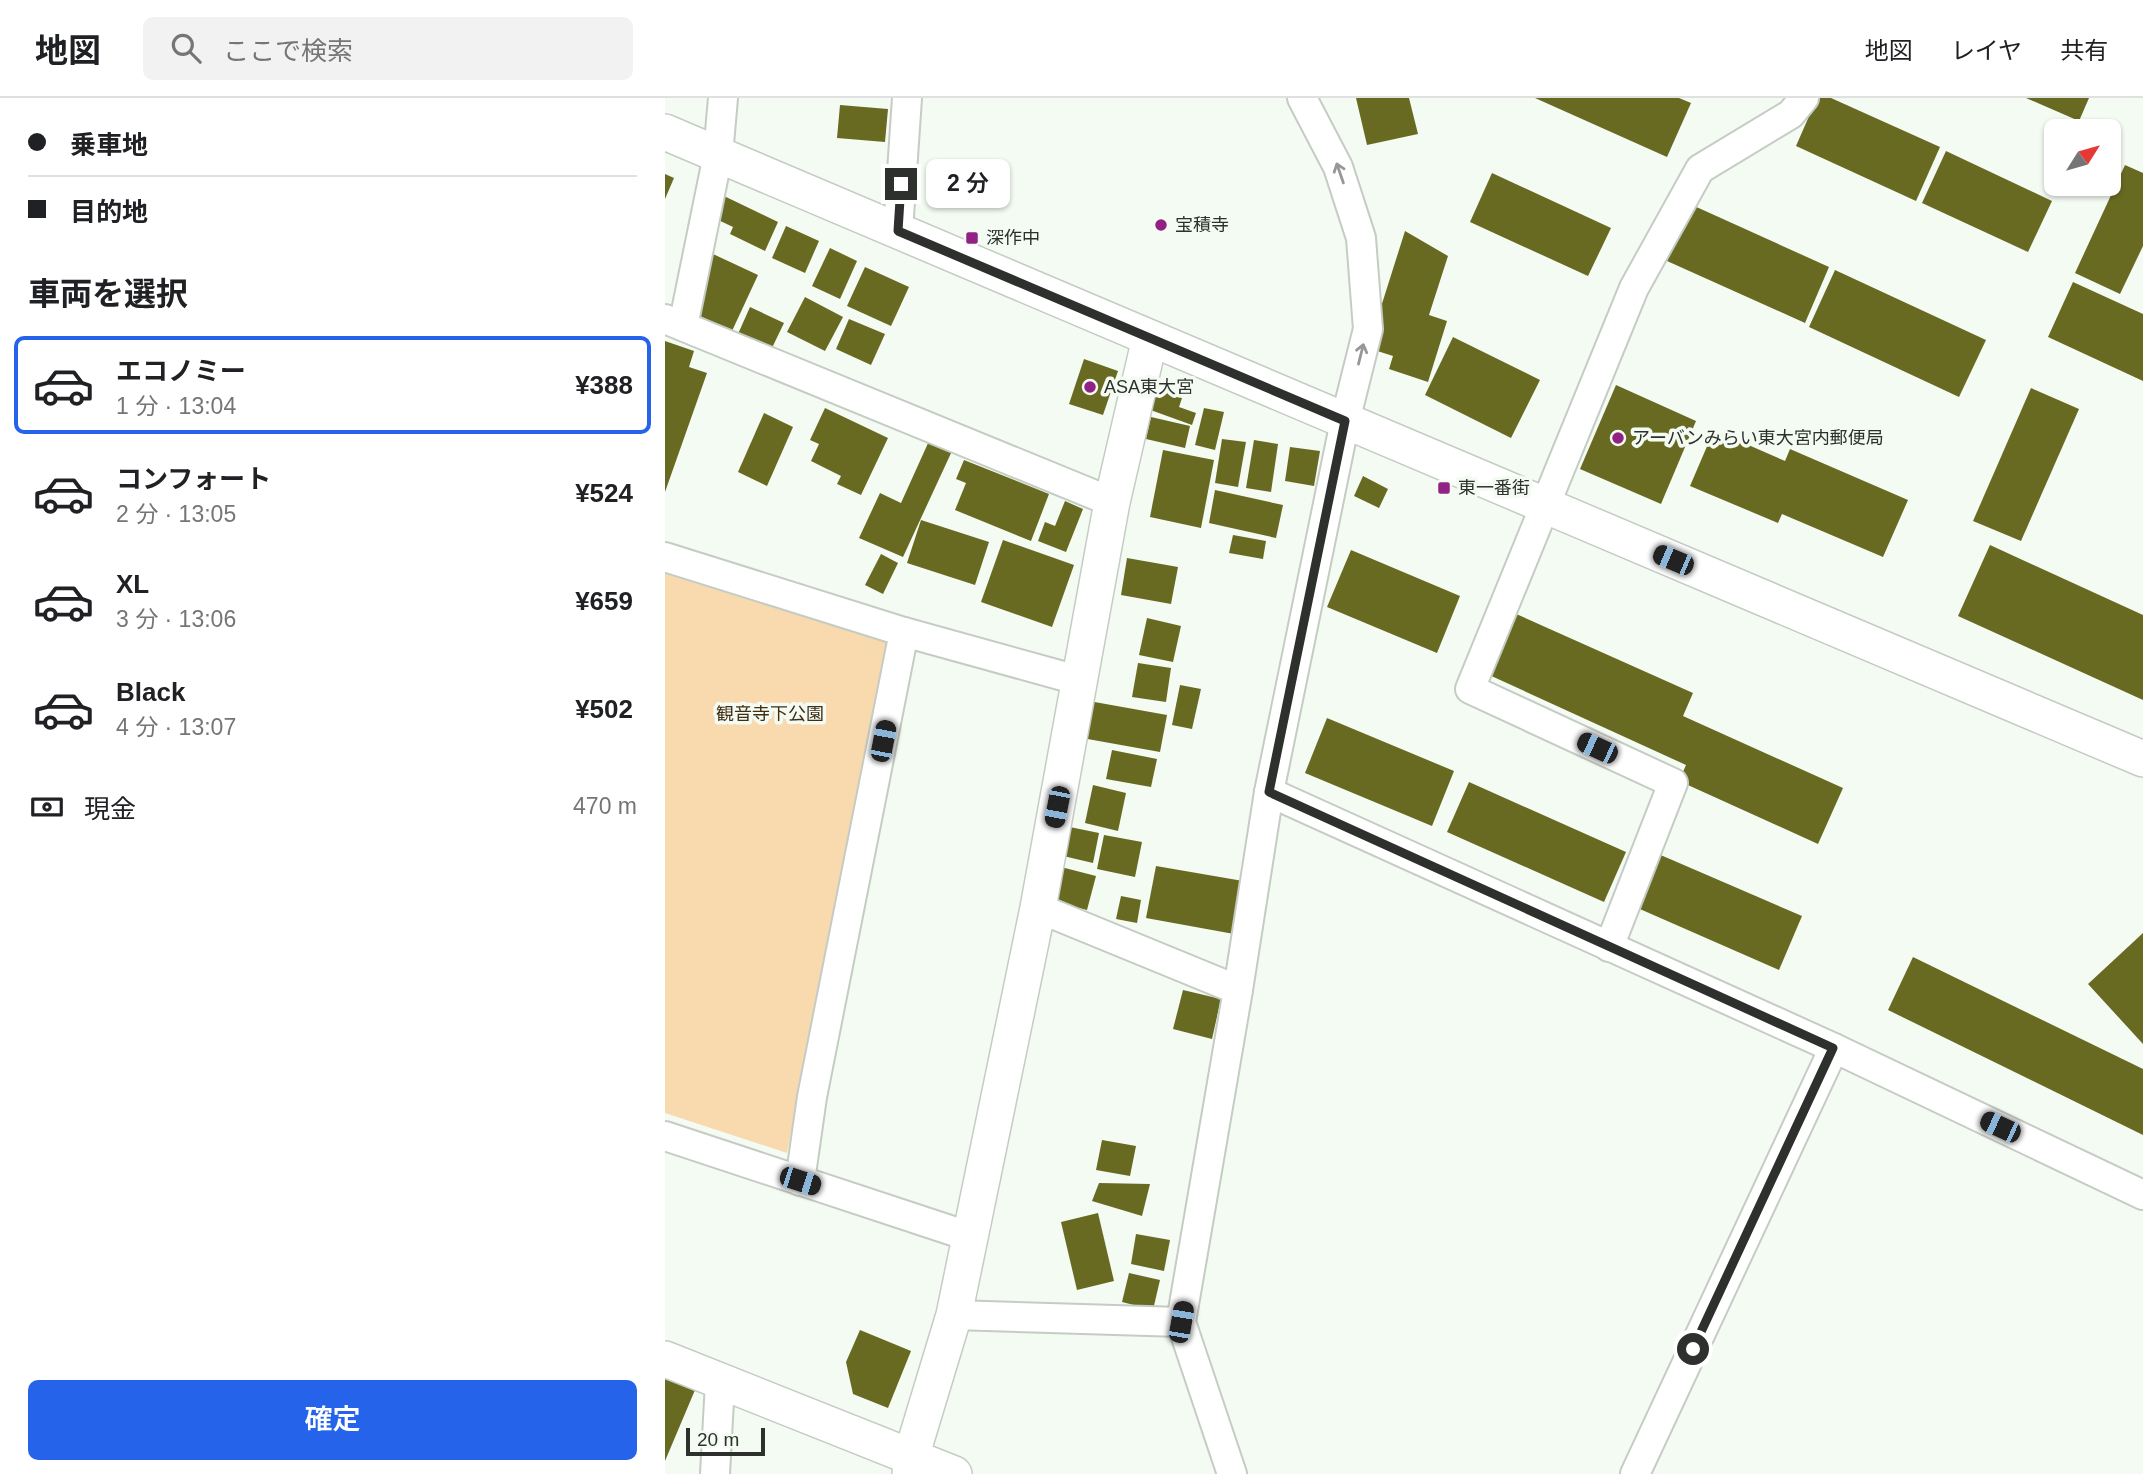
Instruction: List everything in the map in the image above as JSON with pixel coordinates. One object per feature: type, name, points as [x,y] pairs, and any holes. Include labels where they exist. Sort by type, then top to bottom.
[{"type":"street","points":[[723,98],[719,155],[674,322],[1112,502]]},
{"type":"street","points":[[898,231],[907,98]]},
{"type":"street","points":[[1232,1474],[1181,1322],[1269,792],[1345,421],[1368,329],[1361,238],[1338,167],[1303,98]]},
{"type":"street","points":[[1609,947],[1673,783],[1470,689],[1634,288],[1700,169],[1791,114],[1804,98]]},
{"type":"street","points":[[665,132],[2143,759]]},
{"type":"street","points":[[910,1466],[954,1315],[968,1236],[1038,908],[1112,502],[1150,338]]},
{"type":"street","points":[[665,557],[904,632],[1081,681]]},
{"type":"street","points":[[800,1181],[812,1097],[904,632]]},
{"type":"street","points":[[1269,792],[1833,1048],[2143,1195]]},
{"type":"street","points":[[1038,908],[1238,990]]},
{"type":"street","points":[[1635,1474],[1833,1048]]},
{"type":"street","points":[[665,1136],[968,1236]]},
{"type":"street","points":[[954,1315],[1181,1322]]},
{"type":"street","points":[[665,1359],[910,1466],[954,1474]]},
{"type":"street","points":[[715,1474],[720,1382]]},
{"type":"green space","name":"観音寺下公園","points":[[665,569],[891,642],[787,1153],[665,1113]]},
{"type":"building","points":[[1356,98],[1409,98],[1418,134],[1367,145]]},
{"type":"building","points":[[1535,98],[1679,98],[1691,103],[1667,157]]},
{"type":"building","points":[[1817,98],[1831,98],[1940,147],[1916,201],[1796,146]]},
{"type":"building","points":[[2026,98],[2089,98],[2080,119]]},
{"type":"building","points":[[840,105],[888,109],[885,142],[837,138]]},
{"type":"building","points":[[1946,151],[2052,201],[2028,252],[1922,203]]},
{"type":"building","points":[[2125,165],[2143,173],[2143,246],[2120,294],[2075,273],[2111,196],[2121,196],[2121,174]]},
{"type":"building","points":[[1492,173],[1611,228],[1588,276],[1470,222]]},
{"type":"building","points":[[665,174],[674,178],[665,199]]},
{"type":"building","points":[[724,196],[778,222],[765,251],[730,234],[733,227],[714,218]]},
{"type":"building","points":[[1692,205],[1829,267],[1805,323],[1667,261]]},
{"type":"building","points":[[786,226],[819,241],[805,273],[772,258]]},
{"type":"building","points":[[1405,231],[1448,256],[1429,315],[1447,321],[1428,382],[1389,369],[1393,356],[1368,348]]},
{"type":"building","points":[[830,248],[857,261],[840,299],[812,286]]},
{"type":"building","points":[[713,254],[758,275],[732,331],[687,310]]},
{"type":"building","points":[[865,267],[909,287],[891,326],[847,306]]},
{"type":"building","points":[[1835,270],[1986,340],[1959,397],[1809,327]]},
{"type":"building","points":[[2073,282],[2143,314],[2143,381],[2048,337]]},
{"type":"building","points":[[805,297],[843,317],[825,351],[787,332]]},
{"type":"building","points":[[750,307],[784,323],[771,350],[738,334]]},
{"type":"building","points":[[849,319],[885,334],[871,365],[836,349]]},
{"type":"building","points":[[1453,337],[1540,380],[1511,438],[1425,395]]},
{"type":"building","points":[[665,341],[694,351],[689,367],[707,373],[665,492]]},
{"type":"building","points":[[1084,359],[1118,371],[1103,415],[1069,404]]},
{"type":"building","points":[[1616,385],[1696,421],[1661,504],[1580,469]]},
{"type":"building","points":[[1152,387],[1182,398],[1179,407],[1196,413],[1192,425],[1145,408]]},
{"type":"building","points":[[2031,388],[2079,409],[2021,541],[1973,521]]},
{"type":"building","points":[[825,408],[888,438],[861,495],[837,484],[841,476],[811,461],[819,444],[810,440]]},
{"type":"building","points":[[1204,408],[1224,412],[1215,450],[1195,445]]},
{"type":"building","points":[[764,413],[793,427],[767,486],[738,472]]},
{"type":"building","points":[[1151,417],[1190,426],[1185,448],[1146,439]]},
{"type":"building","points":[[1714,430],[1785,461],[1790,449],[1908,500],[1883,557],[1782,514],[1778,523],[1690,486]]},
{"type":"building","points":[[1222,439],[1246,442],[1238,487],[1215,483]]},
{"type":"building","points":[[1254,440],[1278,444],[1271,492],[1246,488]]},
{"type":"building","points":[[929,441],[952,451],[903,557],[859,538],[880,493],[901,503]]},
{"type":"building","points":[[1290,447],[1320,451],[1314,486],[1285,481]]},
{"type":"building","points":[[1163,450],[1214,460],[1201,528],[1150,517]]},
{"type":"building","points":[[964,460],[1049,494],[1031,541],[955,510],[966,483],[956,479]]},
{"type":"building","points":[[1363,476],[1388,489],[1379,508],[1354,496]]},
{"type":"building","points":[[1215,490],[1283,505],[1276,538],[1209,523]]},
{"type":"building","points":[[1065,501],[1083,509],[1066,552],[1038,541],[1045,522],[1055,526]]},
{"type":"building","points":[[921,520],[989,542],[975,585],[907,563]]},
{"type":"building","points":[[1233,535],[1266,541],[1263,559],[1229,553]]},
{"type":"building","points":[[1003,540],[1074,565],[1052,627],[981,602]]},
{"type":"building","points":[[1990,545],[2143,615],[2143,700],[1958,616]]},
{"type":"building","points":[[1351,550],[1460,596],[1437,653],[1327,607]]},
{"type":"building","points":[[881,554],[898,563],[883,594],[865,585]]},
{"type":"building","points":[[1127,558],[1178,567],[1171,604],[1121,595]]},
{"type":"building","points":[[1514,613],[1693,693],[1683,716],[1843,788],[1818,844],[1679,781],[1686,765],[1487,674]]},
{"type":"building","points":[[1147,618],[1181,626],[1173,662],[1139,655]]},
{"type":"building","points":[[1138,663],[1171,668],[1166,702],[1132,697]]},
{"type":"building","points":[[1180,685],[1201,689],[1192,729],[1172,725]]},
{"type":"building","points":[[1089,701],[1167,715],[1160,752],[1082,738]]},
{"type":"building","points":[[1327,718],[1454,771],[1432,826],[1305,773]]},
{"type":"building","points":[[1112,750],[1157,759],[1151,787],[1106,779]]},
{"type":"building","points":[[1469,782],[1626,852],[1604,902],[1447,832]]},
{"type":"building","points":[[1093,785],[1126,793],[1118,831],[1085,823]]},
{"type":"building","points":[[1065,826],[1099,833],[1093,863],[1059,855]]},
{"type":"building","points":[[1104,835],[1142,842],[1135,877],[1097,869]]},
{"type":"building","points":[[1656,853],[1802,916],[1779,970],[1633,906]]},
{"type":"building","points":[[1156,866],[1243,881],[1234,934],[1146,918]]},
{"type":"building","points":[[1061,867],[1096,876],[1087,910],[1051,901]]},
{"type":"building","points":[[1121,896],[1141,900],[1137,923],[1116,919]]},
{"type":"building","points":[[2143,933],[2143,1044],[2088,984]]},
{"type":"building","points":[[1913,957],[2143,1069],[2143,1135],[1888,1010]]},
{"type":"building","points":[[1183,990],[1221,999],[1212,1039],[1173,1029]]},
{"type":"building","points":[[1102,1140],[1136,1146],[1130,1176],[1096,1170]]},
{"type":"building","points":[[1099,1183],[1150,1184],[1142,1216],[1092,1201]]},
{"type":"building","points":[[1098,1213],[1114,1281],[1077,1290],[1061,1222]]},
{"type":"building","points":[[1136,1234],[1170,1240],[1164,1271],[1131,1264]]},
{"type":"building","points":[[1129,1273],[1160,1280],[1153,1310],[1122,1302]]},
{"type":"building","points":[[860,1330],[911,1351],[888,1408],[853,1394],[846,1362]]},
{"type":"building","points":[[665,1377],[695,1390],[665,1461]]},
{"type":"place","name":"宝積寺","points":[[1161,225]]},
{"type":"place","name":"深作中","points":[[972,238]]},
{"type":"place","name":"ASA東大宮","points":[[1090,387]]},
{"type":"place","name":"アーバンみらい東大宮内郵便局","points":[[1618,438]]},
{"type":"place","name":"東一番街","points":[[1444,488]]},
{"type":"route","points":[[901,184],[898,231],[1345,421],[1269,792],[1833,1048],[1693,1349]]}]
